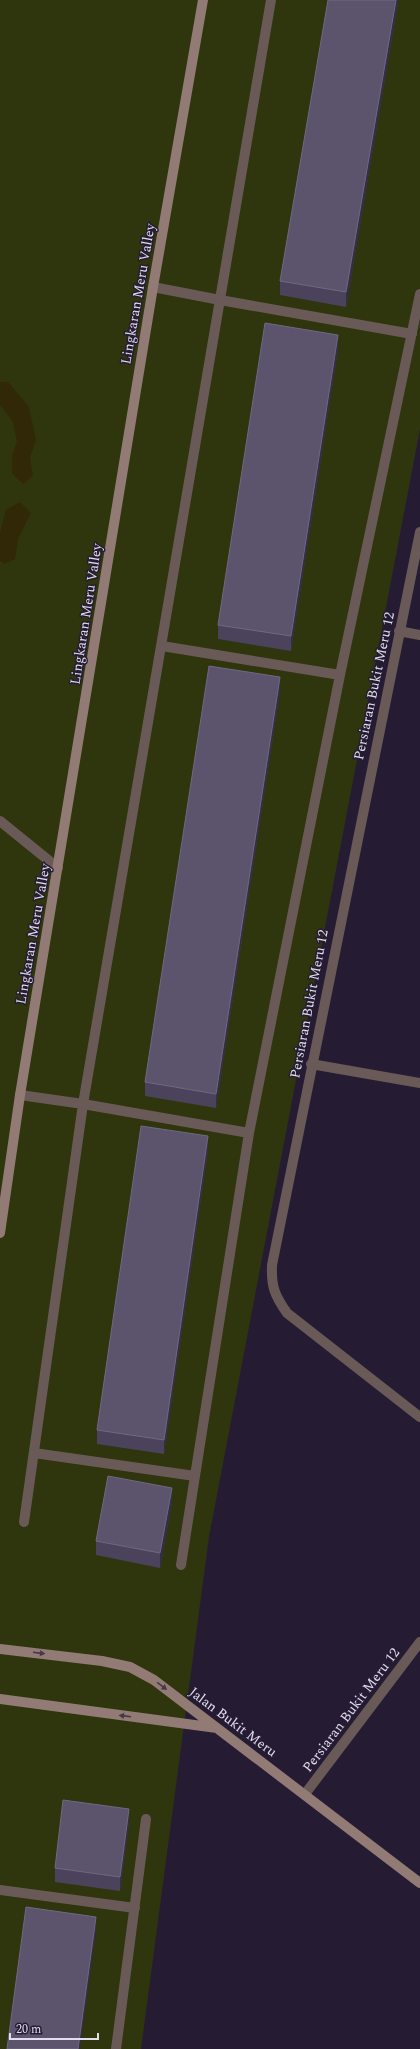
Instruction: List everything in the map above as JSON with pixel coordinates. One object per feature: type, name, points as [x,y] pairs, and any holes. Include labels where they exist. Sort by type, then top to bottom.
[{"type":"street","name":"Lingkaran Meru Valley","points":[[0,1233],[20,1095],[153,287],[203,0]]},
{"type":"street","points":[[24,1522],[83,1104],[271,0]]},
{"type":"street","points":[[153,287],[412,334]]},
{"type":"street","points":[[181,1565],[249,1133],[340,675],[420,294]]},
{"type":"street","name":"Persiaran Bukit Meru 12","points":[[420,532],[311,1064],[272,1265],[271,1280],[276,1297],[287,1313],[420,1417]]},
{"type":"street","points":[[399,631],[420,635]]},
{"type":"street","points":[[162,646],[340,675]]},
{"type":"street","points":[[0,821],[58,868]]},
{"type":"street","points":[[311,1064],[420,1083]]},
{"type":"street","points":[[20,1095],[83,1104],[249,1133]]},
{"type":"street","points":[[34,1453],[195,1476]]},
{"type":"street","name":"Persiaran Bukit Meru 12","points":[[305,1794],[420,1642]]},
{"type":"street","name":"Jalan Bukit Meru","points":[[0,1649],[102,1661],[130,1667],[154,1680],[219,1728],[420,1884]]},
{"type":"street","points":[[0,1699],[219,1728]]},
{"type":"street","points":[[116,2049],[146,1819]]},
{"type":"street","points":[[0,1890],[135,1908]]},
{"type":"green space","points":[[0,0],[420,0],[420,429],[209,1537],[141,2049],[0,2049]]},
{"type":"sand","points":[[0,382],[8,382],[29,407],[36,440],[30,458],[33,476],[23,484],[12,473],[12,456],[17,441],[13,422],[0,405]]},
{"type":"sand","points":[[20,502],[31,513],[18,539],[15,559],[4,564],[0,560],[0,533],[6,510]]},
{"type":"building","points":[[328,0],[396,0],[346,292],[280,281]]},
{"type":"building","points":[[265,323],[338,335],[291,636],[218,625]]},
{"type":"building","points":[[209,666],[280,677],[216,1094],[145,1082]]},
{"type":"building","points":[[141,1126],[208,1136],[164,1440],[97,1430]]},
{"type":"building","points":[[108,1476],[172,1488],[160,1553],[96,1541]]},
{"type":"building","points":[[63,1800],[129,1809],[120,1877],[55,1868]]},
{"type":"building","points":[[26,1907],[96,1917],[78,2049],[7,2049]]}]
